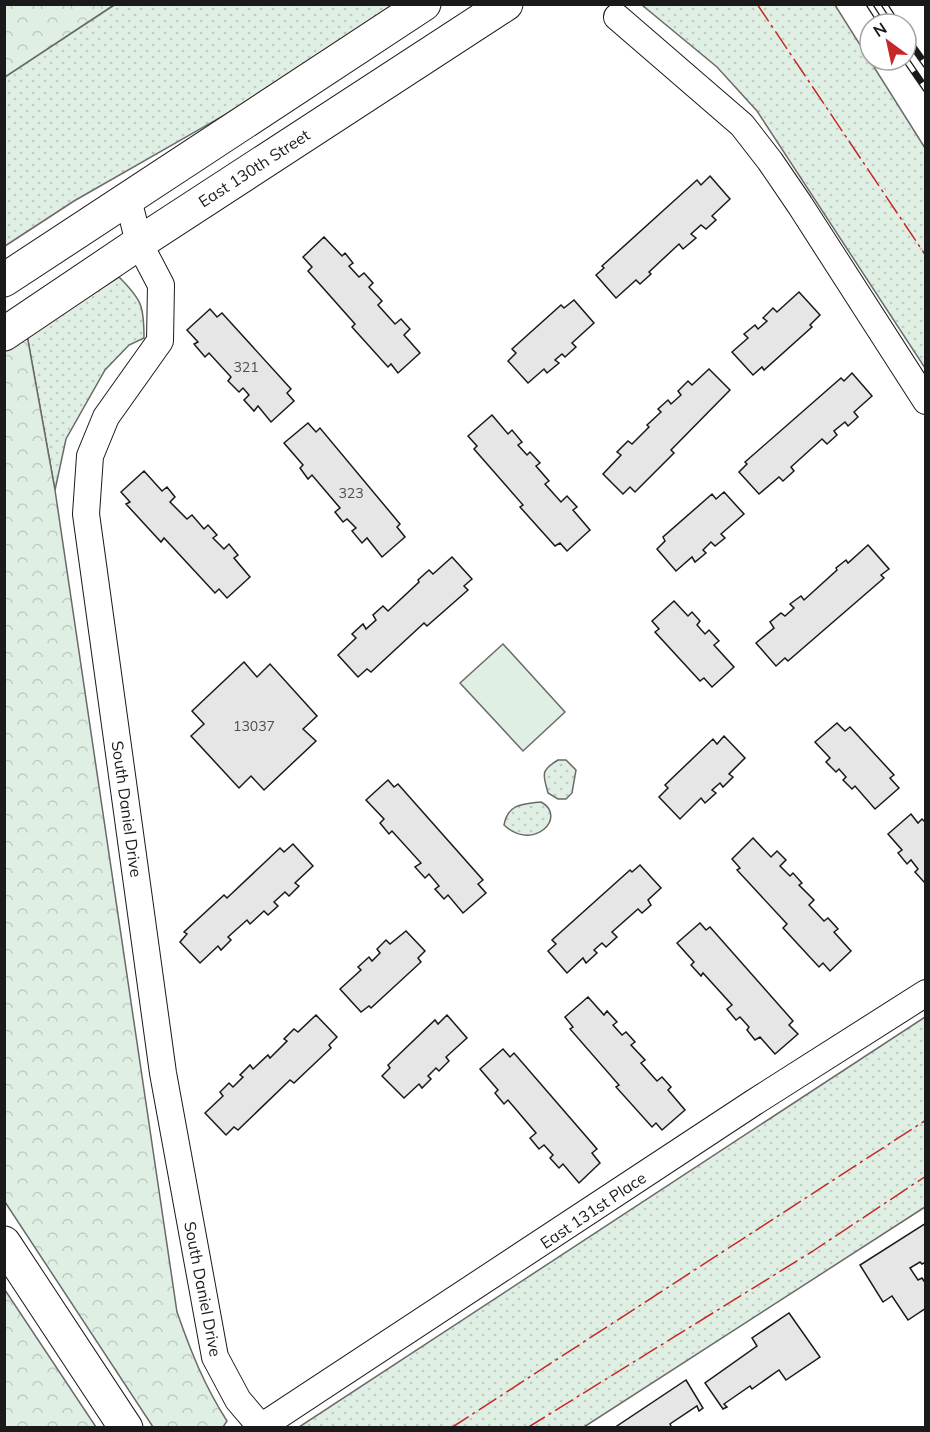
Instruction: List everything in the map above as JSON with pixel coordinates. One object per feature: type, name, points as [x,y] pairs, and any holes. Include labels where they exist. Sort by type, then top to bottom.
[{"type":"main road","points":[[4,280],[424,4]]},
{"type":"main road","name":"East 130th Street","points":[[4,334],[139,243],[506,4]]},
{"type":"main road","points":[[4,1243],[126,1428]]},
{"type":"street","points":[[617,17],[742,125],[788,188],[926,401]]},
{"type":"street","name":"South Daniel Drive","points":[[128,199],[139,243],[161,285],[160,341],[106,417],[90,456],[86,514],[164,1073],[215,1357],[238,1400],[261,1428]]},
{"type":"street","name":"East 131st Place","points":[[261,1428],[753,1103],[926,993]]},
{"type":"green space","points":[[5,4],[114,4],[114,5],[5,77]]},
{"type":"green space","points":[[114,5],[401,5],[263,93],[74,201],[5,246],[4,77]]},
{"type":"green space","points":[[642,5],[835,5],[858,42],[858,72],[877,72],[925,148],[925,368],[757,111],[717,67]]},
{"type":"green space","points":[[119,277],[133,292],[140,304],[144,338],[129,345],[105,370],[66,439],[55,490],[27,335]]},
{"type":"green space","points":[[27,335],[55,490],[177,1312],[199,1368],[227,1421],[223,1427],[153,1427],[5,1202],[4,350]]},
{"type":"green space","points":[[503,644],[565,712],[523,751],[460,683]]},
{"type":"green space","points":[[558,760],[566,760],[576,770],[572,793],[566,799],[558,799],[548,793],[545,781],[546,770]]},
{"type":"green space","points":[[541,802],[548,808],[551,815],[549,823],[536,834],[515,833],[504,825],[512,809]]},
{"type":"green space","points":[[925,1017],[925,1207],[584,1427],[299,1427]]},
{"type":"green space","points":[[5,1290],[96,1427],[5,1427]]},
{"type":"building","points":[[710,176],[730,199],[712,216],[716,220],[706,229],[701,225],[691,234],[696,238],[683,249],[679,244],[649,272],[651,274],[640,284],[636,280],[616,298],[596,275],[604,268],[602,266],[697,180],[701,185]]},
{"type":"building","points":[[324,237],[342,256],[345,253],[353,263],[349,266],[359,277],[364,273],[373,283],[369,287],[382,301],[378,305],[395,324],[401,319],[410,329],[404,335],[420,353],[398,373],[391,364],[388,367],[352,327],[355,324],[308,271],[312,267],[303,257]]},
{"type":"building","points":[[799,292],[820,315],[810,325],[812,327],[764,370],[762,367],[753,375],[732,352],[748,338],[744,334],[755,325],[758,329],[767,321],[763,318],[773,308],[777,312]]},
{"type":"building","points":[[574,300],[594,323],[572,343],[576,347],[565,357],[562,354],[555,360],[559,363],[547,373],[544,369],[528,383],[508,361],[516,353],[512,349],[561,305],[564,308]]},
{"type":"building","points":[[210,309],[217,317],[222,313],[291,389],[287,393],[294,401],[271,422],[258,406],[254,411],[244,400],[249,395],[243,388],[239,392],[228,381],[231,377],[209,353],[205,357],[194,344],[198,342],[187,330]]},
{"type":"building","points":[[709,369],[730,390],[671,450],[674,453],[635,492],[630,487],[623,494],[603,474],[621,455],[617,452],[628,441],[632,444],[649,427],[647,425],[661,412],[658,409],[668,400],[671,404],[681,395],[678,391],[688,381],[692,385]]},
{"type":"building","points":[[852,373],[872,396],[854,412],[858,417],[848,426],[845,422],[834,431],[837,435],[827,444],[822,439],[791,467],[794,471],[783,481],[779,477],[759,494],[739,472],[747,464],[745,462],[841,378],[844,381]]},
{"type":"building","points":[[492,415],[508,434],[512,430],[522,442],[518,445],[527,455],[530,452],[540,463],[536,466],[549,481],[545,484],[561,502],[567,496],[577,507],[573,510],[590,530],[567,551],[560,543],[555,546],[520,507],[523,505],[474,449],[477,446],[468,436]]},
{"type":"building","points":[[308,423],[316,432],[320,428],[400,524],[397,527],[405,537],[382,557],[367,538],[362,543],[352,531],[356,528],[347,519],[343,522],[335,512],[340,508],[312,475],[308,479],[300,468],[303,465],[284,443]]},
{"type":"building","points":[[144,471],[162,491],[167,487],[175,497],[170,502],[187,519],[192,515],[204,529],[208,525],[217,535],[213,538],[224,549],[229,544],[238,555],[234,558],[250,577],[227,598],[219,589],[215,593],[164,538],[161,542],[126,504],[130,502],[121,492]]},
{"type":"building","points":[[724,492],[744,514],[721,534],[725,538],[715,546],[711,542],[703,550],[706,553],[695,562],[692,557],[676,571],[657,549],[665,541],[663,537],[712,494],[716,499]]},
{"type":"building","points":[[868,545],[889,569],[881,575],[884,578],[788,661],[785,658],[776,666],[756,643],[774,628],[770,622],[781,613],[785,616],[794,608],[790,604],[801,596],[804,600],[837,570],[836,568],[846,560],[848,563]]},
{"type":"building","points":[[452,557],[472,579],[464,586],[468,590],[427,626],[424,623],[371,672],[367,669],[358,677],[338,655],[356,638],[352,634],[363,624],[366,629],[376,620],[373,615],[383,606],[388,611],[429,570],[433,574]]},
{"type":"building","points":[[674,601],[688,616],[692,612],[700,621],[697,625],[705,634],[709,630],[719,641],[714,645],[734,667],[712,687],[704,678],[700,681],[655,632],[659,629],[652,621]]},
{"type":"building","points":[[244,662],[257,677],[270,664],[317,716],[303,729],[316,741],[264,790],[251,776],[239,788],[191,736],[204,724],[192,711]]},
{"type":"building","points":[[837,723],[845,731],[850,727],[894,775],[890,778],[899,788],[875,809],[855,786],[852,789],[843,780],[846,777],[839,769],[836,772],[826,762],[830,758],[815,742]]},
{"type":"building","points":[[724,736],[745,758],[729,774],[733,777],[723,787],[720,783],[712,790],[716,793],[705,803],[701,798],[680,819],[659,797],[668,788],[665,785],[713,739],[717,744]]},
{"type":"building","points":[[388,780],[394,787],[398,784],[483,880],[478,884],[486,893],[463,913],[448,895],[444,899],[435,889],[439,886],[429,874],[425,878],[415,867],[421,863],[392,831],[389,834],[380,823],[384,819],[366,800]]},
{"type":"building","points":[[911,814],[918,823],[922,819],[926,823],[926,880],[924,882],[915,872],[918,869],[911,860],[907,864],[898,853],[902,850],[888,834]]},
{"type":"building","points":[[753,838],[771,857],[777,851],[786,860],[780,866],[790,876],[793,873],[802,883],[799,885],[814,900],[809,905],[824,921],[828,918],[838,929],[834,932],[851,951],[830,971],[823,963],[819,967],[783,928],[787,924],[737,870],[740,868],[732,859]]},
{"type":"building","points":[[293,844],[313,866],[295,883],[299,886],[289,896],[285,892],[274,902],[278,906],[268,915],[264,911],[250,924],[247,920],[228,937],[231,940],[221,950],[218,946],[200,963],[180,942],[187,934],[184,932],[224,895],[227,898],[280,848],[284,852]]},
{"type":"building","points":[[640,865],[661,888],[648,900],[651,905],[642,913],[638,909],[612,932],[617,937],[606,947],[602,943],[594,950],[597,953],[586,963],[583,958],[567,973],[548,951],[556,944],[552,940],[630,870],[632,872]]},
{"type":"building","points":[[700,923],[706,930],[710,927],[793,1021],[789,1025],[798,1034],[775,1054],[760,1037],[755,1040],[747,1030],[749,1027],[740,1017],[736,1020],[727,1009],[732,1005],[703,973],[701,976],[691,965],[694,962],[677,943]]},
{"type":"building","points":[[406,931],[425,951],[418,958],[421,962],[371,1008],[369,1006],[361,1012],[340,989],[361,970],[358,967],[369,957],[372,961],[380,953],[377,949],[386,940],[390,944]]},
{"type":"building","points":[[588,997],[604,1015],[607,1011],[617,1022],[613,1025],[622,1035],[626,1032],[635,1042],[631,1045],[645,1060],[641,1063],[657,1081],[662,1077],[671,1087],[668,1090],[685,1110],[662,1130],[656,1123],[652,1127],[616,1087],[619,1085],[570,1029],[573,1027],[565,1017]]},
{"type":"building","points":[[316,1015],[337,1037],[329,1045],[331,1048],[294,1083],[290,1080],[238,1130],[234,1127],[226,1135],[205,1113],[223,1096],[220,1092],[229,1083],[233,1087],[250,1065],[253,1069],[268,1055],[270,1058],[287,1041],[284,1039],[294,1029],[298,1032]]},
{"type":"building","points":[[447,1015],[467,1038],[446,1057],[449,1061],[439,1071],[436,1068],[428,1076],[431,1079],[422,1088],[419,1084],[404,1098],[382,1076],[390,1068],[388,1065],[435,1020],[438,1024]]},
{"type":"building","points":[[503,1049],[510,1057],[514,1053],[597,1149],[592,1153],[600,1163],[579,1183],[563,1164],[559,1168],[550,1158],[553,1155],[544,1145],[539,1149],[530,1138],[536,1133],[508,1100],[504,1104],[495,1093],[498,1090],[480,1069]]},
{"type":"building","points":[[926,1223],[926,1262],[922,1264],[920,1262],[910,1268],[918,1280],[922,1278],[926,1284],[926,1308],[908,1320],[892,1296],[883,1302],[860,1265]]},
{"type":"building","points":[[789,1313],[820,1357],[786,1380],[779,1370],[752,1389],[750,1386],[724,1404],[727,1407],[723,1409],[705,1383],[757,1346],[752,1338]]},
{"type":"building","points":[[686,1380],[703,1408],[699,1411],[697,1406],[670,1424],[672,1428],[614,1428]]},
{"type":"railway","points":[[869,4],[874,12]]},
{"type":"railway","points":[[884,4],[889,12]]},
{"type":"railway","points":[[918,54],[926,65]]},
{"type":"railway","points":[[914,72],[926,89]]},
{"type":"power","points":[[757,4],[926,256]]},
{"type":"power","points":[[451,1428],[926,1120]]},
{"type":"power","points":[[527,1428],[813,1251],[926,1176]]}]
